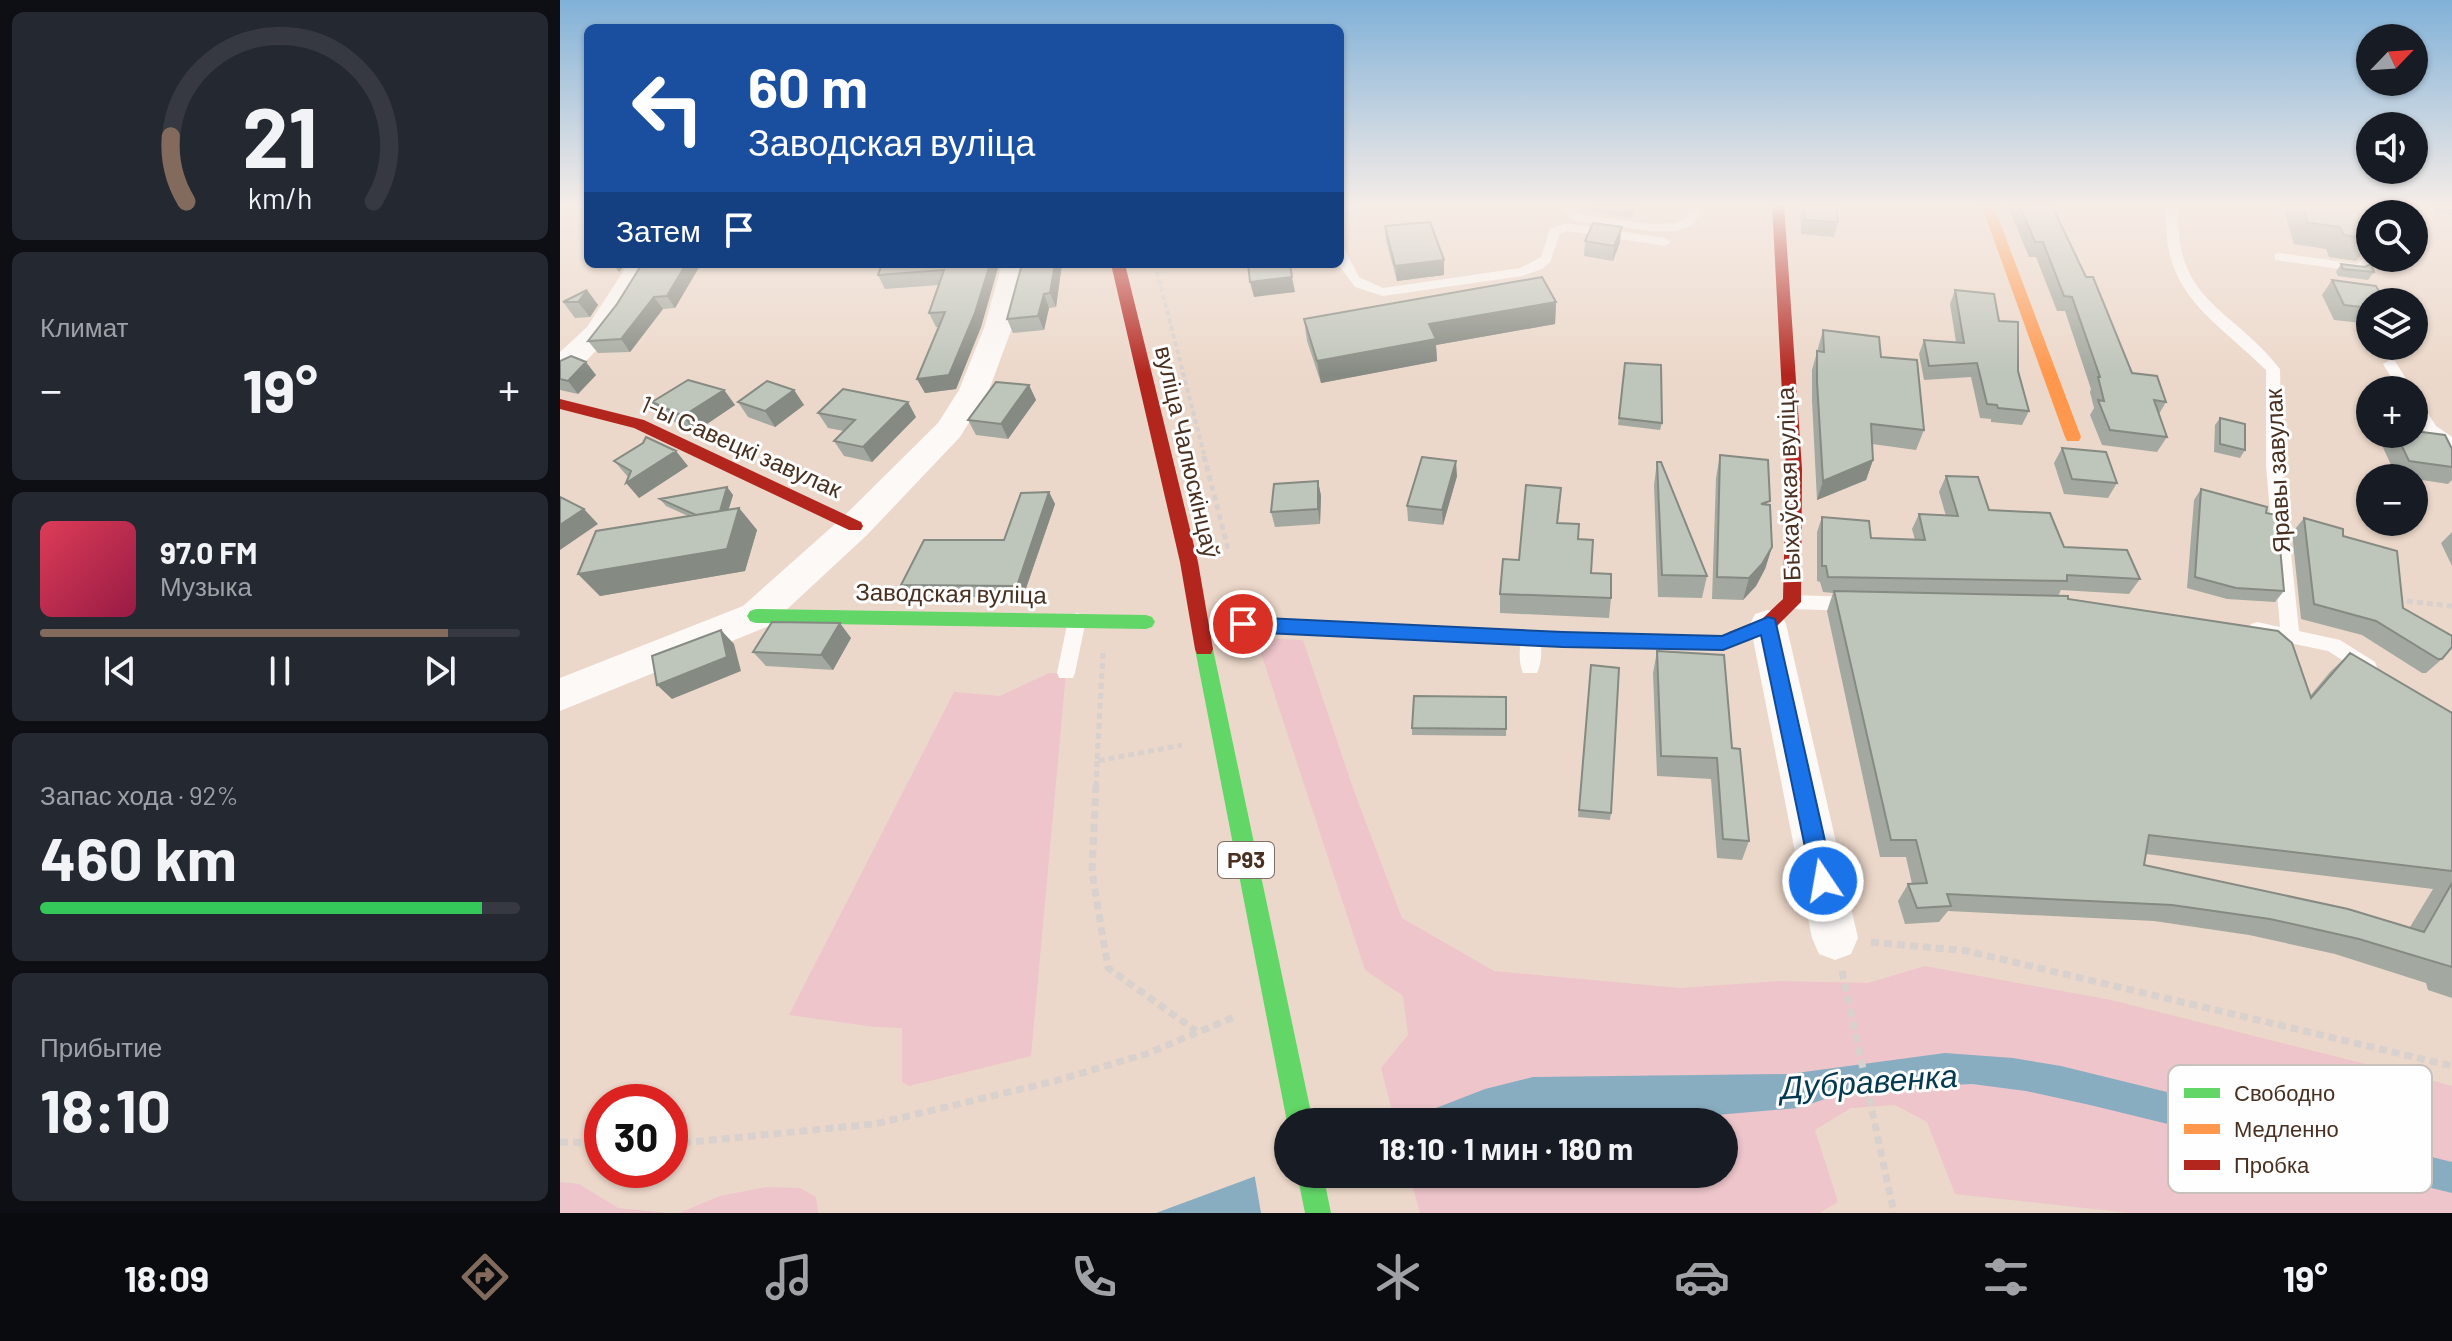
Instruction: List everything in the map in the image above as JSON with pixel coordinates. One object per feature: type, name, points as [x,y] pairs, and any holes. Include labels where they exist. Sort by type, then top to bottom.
[{"type":"street","name":"Быхаўская вуліца","points":[[1781,261],[1794,469],[1780,613],[1835,938]]},
{"type":"street","points":[[2008,261],[2073,437]]},
{"type":"street","points":[[560,368],[598,332],[638,268]]},
{"type":"street","points":[[560,695],[756,616],[855,526],[949,430],[974,390],[998,328],[1014,268]]},
{"type":"street","name":"вуліца Чалюскінцаў","points":[[1119,268],[1189,562],[1212,697],[1297,1108]]},
{"type":"street","name":"1-ы Савецкі завулак","points":[[560,404],[639,424],[855,526]]},
{"type":"street","points":[[1243,624],[1531,638],[1723,643],[1780,613]]},
{"type":"street","name":"Заводская вуліца","points":[[756,616],[1146,622]]},
{"type":"street","points":[[1313,1188],[1318,1213]]},
{"type":"lane","points":[[1344,263],[1349,275],[1360,286],[1383,292],[1522,272],[1545,261]]},
{"type":"lane","name":"Яравы завулак","points":[[2179,261],[2185,283],[2199,302],[2273,369],[2274,466],[2290,635]]},
{"type":"lane","points":[[2306,261],[2356,267]]},
{"type":"lane","points":[[2390,364],[2397,376]]},
{"type":"lane","points":[[2428,426],[2452,444]]},
{"type":"lane","points":[[1780,613],[1871,604]]},
{"type":"lane","points":[[1066,673],[1077,620]]},
{"type":"lane","points":[[2243,627],[2333,645],[2387,679]]},
{"type":"lane","points":[[1530,668],[1531,638]]},
{"type":"path","points":[[1156,268],[1229,553]]},
{"type":"path","points":[[2396,599],[2452,606]]},
{"type":"path","points":[[1105,621],[1092,872],[1108,968],[1196,1031]]},
{"type":"path","points":[[1097,761],[1182,745]]},
{"type":"path","points":[[1894,1213],[1835,938],[1967,951],[2452,1066]]},
{"type":"path","points":[[688,1142],[875,1124],[1055,1081],[1149,1053],[1234,1017]]},
{"type":"path","points":[[560,1142],[584,1143]]},
{"type":"shaded area","points":[[1256,638],[1303,640],[1354,791],[1402,918],[1494,971],[1680,988],[1780,981],[1868,983],[1925,966],[2111,1000],[2370,1065],[2168,1065],[2168,1193],[2432,1193],[2432,1080],[2438,1082],[2452,1086],[2452,1213],[2131,1213],[1955,1194],[1927,1122],[1895,1105],[1851,1108],[1815,1130],[1838,1202],[1819,1213],[1420,1213],[1413,1188],[1738,1188],[1738,1108],[1391,1108],[1381,1068],[1408,1035],[1403,996],[1365,970]]},
{"type":"shaded area","points":[[1049,673],[1066,673],[1031,1056],[909,1086],[902,1082],[902,1028],[789,1015],[954,692],[1000,696]]},
{"type":"shaded area","points":[[560,1182],[579,1184],[618,1208],[668,1213],[560,1213]]},
{"type":"shaded area","points":[[767,1187],[800,1188],[816,1197],[818,1213],[679,1213],[720,1196]]},
{"type":"water","name":"Дубравенка","points":[[1945,1053],[2013,1058],[2061,1066],[2168,1092],[2168,1124],[2026,1091],[1972,1084],[1882,1088],[1834,1096],[1798,1108],[1738,1113],[1738,1108],[1436,1108],[1485,1089],[1533,1077],[1789,1074]]},
{"type":"water","points":[[2432,1157],[2452,1162],[2452,1193],[2432,1188]]},
{"type":"water","points":[[1274,1169],[1274,1188],[1363,1188],[1294,1213],[1156,1213]]},
{"type":"pier","points":[[1274,1165],[1274,1188],[1374,1188],[1305,1213],[1261,1213],[1254,1172]]},
{"type":"building","points":[[1394,261],[1439,261],[1395,266]]},
{"type":"building","points":[[2050,261],[2078,261],[2086,277],[2093,277],[2132,373],[2157,376],[2166,402],[2154,400],[2167,437],[2110,430],[2098,400],[2104,401],[2100,377],[2072,297],[2064,296]]},
{"type":"building","points":[[2341,264],[2356,266],[2356,270],[2343,269]]},
{"type":"building","points":[[640,268],[684,268],[667,296],[654,297],[621,339],[588,341]]},
{"type":"building","points":[[881,268],[989,268],[975,313],[949,375],[917,379],[945,312],[929,313],[944,270],[878,275]]},
{"type":"building","points":[[1021,268],[1054,268],[1050,293],[1044,294],[1038,316],[1007,319]]},
{"type":"building","points":[[1248,268],[1291,268],[1292,277],[1250,282]]},
{"type":"building","points":[[1542,277],[1556,302],[1429,324],[1436,339],[1317,361],[1304,319]]},
{"type":"building","points":[[2332,280],[2377,288],[2356,288],[2356,306],[2344,305]]},
{"type":"building","points":[[587,290],[578,302],[563,302]]},
{"type":"building","points":[[1955,290],[1994,294],[1999,321],[2018,322],[2018,371],[2029,411],[1987,404],[1977,363],[1929,366],[1924,340],[1964,343]]},
{"type":"building","points":[[1823,330],[1879,337],[1881,357],[1917,360],[1924,430],[1871,424],[1873,460],[1823,481],[1817,351],[1824,352]]},
{"type":"building","points":[[571,356],[586,362],[568,381],[560,379],[560,361]]},
{"type":"building","points":[[1625,363],[1661,365],[1662,423],[1619,418]]},
{"type":"building","points":[[688,380],[724,390],[683,416],[652,402]]},
{"type":"building","points":[[767,381],[794,390],[765,411],[738,402]]},
{"type":"building","points":[[996,382],[1029,385],[1001,424],[968,420]]},
{"type":"building","points":[[843,389],[908,402],[863,447],[834,441],[855,420],[818,413]]},
{"type":"building","points":[[2220,418],[2245,424],[2245,450],[2220,444]]},
{"type":"building","points":[[2428,433],[2445,435],[2452,449],[2452,467],[2409,461],[2403,448],[2428,448]]},
{"type":"building","points":[[646,437],[676,451],[626,483],[631,471],[614,461],[643,443]]},
{"type":"building","points":[[2062,448],[2106,452],[2117,483],[2072,479]]},
{"type":"building","points":[[1720,455],[1768,460],[1770,501],[1761,504],[1770,505],[1772,547],[1749,578],[1717,577]]},
{"type":"building","points":[[1422,457],[1456,461],[1442,510],[1407,506]]},
{"type":"building","points":[[1657,462],[1661,462],[1707,576],[1662,575]]},
{"type":"building","points":[[1946,476],[1978,477],[1989,510],[2050,513],[2064,547],[2127,550],[2140,579],[2067,575],[2067,581],[1828,577],[1826,566],[1822,566],[1822,517],[1869,521],[1871,538],[1925,540],[1919,514],[1958,516]]},
{"type":"building","points":[[1318,481],[1318,509],[1271,512],[1274,484]]},
{"type":"building","points":[[1526,485],[1561,488],[1557,523],[1579,524],[1578,539],[1593,540],[1591,573],[1611,574],[1611,598],[1500,594],[1503,559],[1519,560]]},
{"type":"building","points":[[727,487],[720,511],[696,515],[660,499]]},
{"type":"building","points":[[2201,489],[2267,507],[2266,513],[2277,515],[2284,591],[2236,588],[2195,577]]},
{"type":"building","points":[[1049,492],[1017,586],[901,585],[924,540],[1004,540],[1021,493]]},
{"type":"building","points":[[560,497],[584,509],[560,525]]},
{"type":"building","points":[[739,508],[727,549],[578,574],[596,531]]},
{"type":"building","points":[[2304,518],[2343,529],[2343,536],[2397,551],[2403,608],[2452,636],[2452,647],[2442,659],[2376,621],[2314,604]]},
{"type":"building","points":[[1834,591],[2068,596],[2068,599],[2278,631],[2292,643],[2311,698],[2350,653],[2452,713],[2452,871],[2149,835],[2144,865],[2348,909],[2424,932],[2452,883],[2452,967],[2359,939],[2270,919],[2172,905],[1947,894],[1951,906],[1917,908],[1908,884],[1927,883],[1916,840],[1891,840]]},
{"type":"building","points":[[772,622],[840,623],[821,655],[753,652]]},
{"type":"building","points":[[721,630],[727,657],[657,685],[652,656]]},
{"type":"building","points":[[1657,651],[1724,655],[1732,748],[1740,749],[1749,841],[1723,839],[1717,758],[1661,756]]},
{"type":"building","points":[[1591,665],[1619,668],[1611,813],[1579,810]]},
{"type":"building","points":[[1414,696],[1506,697],[1506,729],[1412,728]]},
{"type":"traffic: fast","points":[[756,616],[1146,622]]},
{"type":"traffic: fast","points":[[1243,624],[1563,640],[1723,643],[1736,637]]},
{"type":"traffic: fast","points":[[1204,649],[1297,1108]]},
{"type":"traffic: fast","points":[[1313,1188],[1318,1213]]},
{"type":"traffic: slow","points":[[2008,261],[2073,437]]},
{"type":"traffic: jam","points":[[1736,637],[1768,624],[1792,602],[1794,469],[1781,261]]},
{"type":"traffic: jam","points":[[1119,268],[1189,562],[1204,649]]},
{"type":"traffic: jam","points":[[560,404],[639,424],[855,526]]},
{"type":"route","points":[[1243,624],[1563,640],[1723,643],[1768,624],[1823,881]]}]
